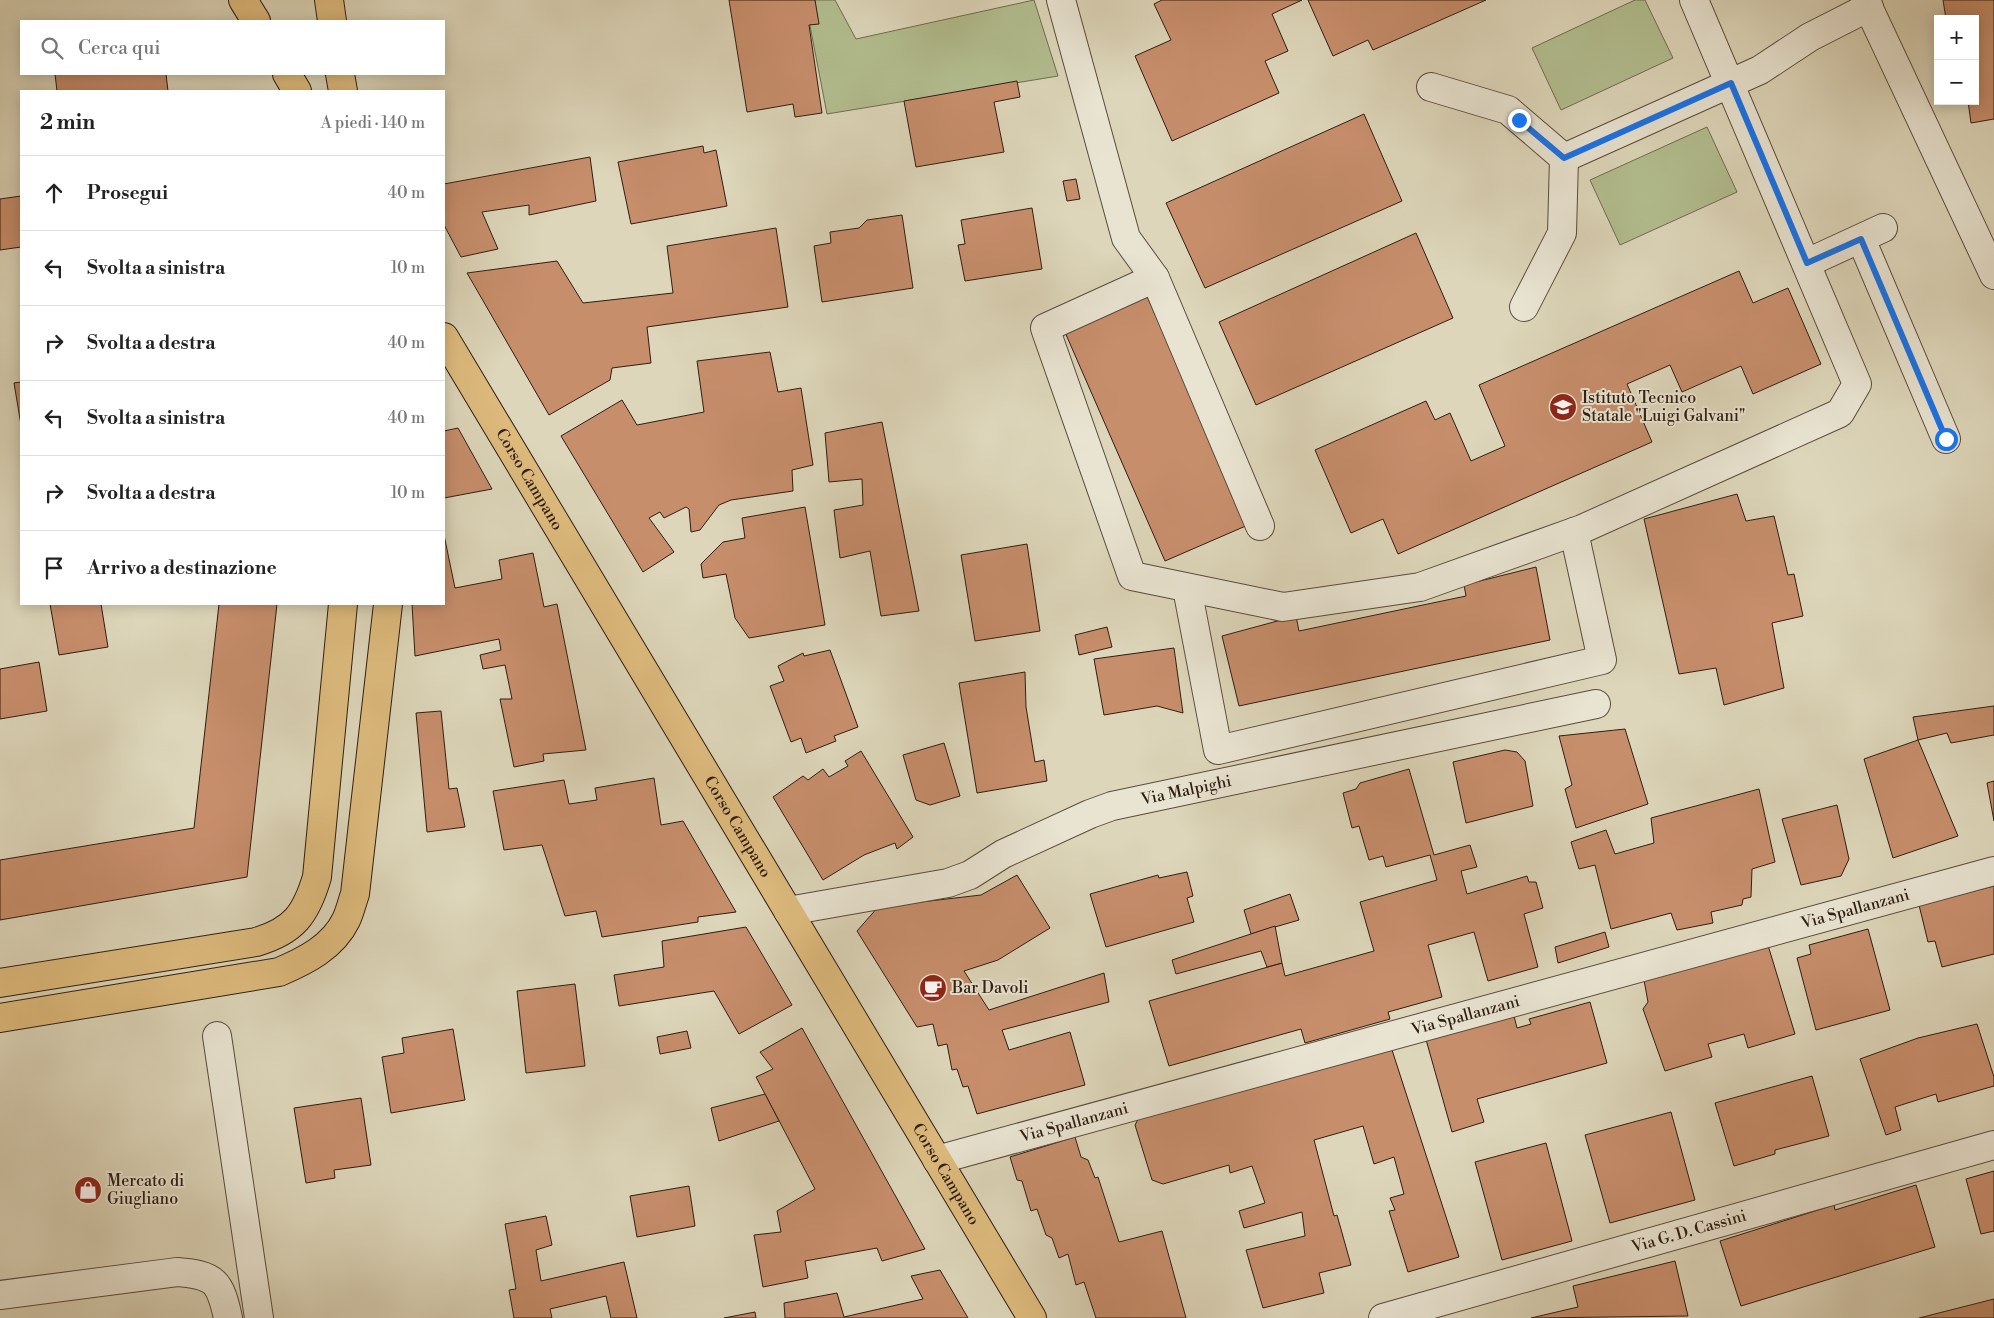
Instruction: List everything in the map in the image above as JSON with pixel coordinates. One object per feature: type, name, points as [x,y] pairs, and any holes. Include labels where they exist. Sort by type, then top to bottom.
[{"type":"main road","points":[[243,0],[255,20]]},
{"type":"main road","points":[[329,0],[332,20]]},
{"type":"main road","points":[[288,75],[297,90]]},
{"type":"main road","points":[[340,75],[343,90]]},
{"type":"main road","name":"Corso Campano","points":[[445,339],[1032,1318]]},
{"type":"main road","points":[[0,983],[256,942],[276,936],[304,913],[317,877],[343,605]]},
{"type":"main road","points":[[0,1018],[279,972],[307,961],[331,940],[346,920],[355,894],[388,605]]},
{"type":"street","points":[[1061,0],[1126,238],[1155,278],[1260,526]]},
{"type":"street","points":[[1155,278],[1045,328],[1132,576],[1283,607],[1420,587],[1574,532],[1840,413],[1857,384],[1731,83],[1694,0]]},
{"type":"street","points":[[1564,158],[1760,70],[1810,37],[1867,4],[1994,275]]},
{"type":"street","points":[[1431,87],[1508,110],[1564,158]]},
{"type":"street","points":[[1524,307],[1562,233],[1564,158]]},
{"type":"street","points":[[1807,263],[1872,234],[1946,439]]},
{"type":"street","points":[[1187,588],[1218,750],[1602,660],[1574,532]]},
{"type":"street","name":"Via Malpighi","points":[[788,911],[948,883],[970,875],[1003,854],[1090,814],[1112,806],[1596,704]]},
{"type":"street","name":"Via Spallanzani","points":[[937,1160],[1994,870]]},
{"type":"street","points":[[217,1036],[259,1318]]},
{"type":"street","name":"Via G. D. Cassini","points":[[1383,1318],[1994,1145]]},
{"type":"street","points":[[0,1295],[177,1272],[202,1274],[216,1282],[224,1298],[228,1318]]},
{"type":"green space","points":[[805,0],[835,0],[856,39],[1034,0],[1058,76],[827,114]]},
{"type":"green space","points":[[1635,0],[1645,0],[1673,58],[1561,110],[1532,48]]},
{"type":"green space","points":[[1707,127],[1737,192],[1620,245],[1590,180]]},
{"type":"building","points":[[729,0],[815,0],[819,24],[809,25],[822,113],[795,117],[793,104],[747,112]]},
{"type":"building","points":[[1162,0],[1302,0],[1272,14],[1288,51],[1265,61],[1279,93],[1172,141],[1135,56],[1171,40],[1154,4]]},
{"type":"building","points":[[1308,0],[1486,0],[1373,50],[1368,40],[1333,56]]},
{"type":"building","points":[[1943,0],[1994,0],[1994,119],[1971,123],[1969,105],[1979,105],[1979,15],[1945,15]]},
{"type":"building","points":[[55,75],[166,75],[168,90],[57,90]]},
{"type":"building","points":[[1017,81],[1020,97],[994,102],[1004,152],[916,167],[904,101]]},
{"type":"building","points":[[1364,114],[1402,201],[1205,288],[1166,203]]},
{"type":"building","points":[[703,146],[704,153],[716,150],[727,206],[631,224],[618,162]]},
{"type":"building","points":[[590,157],[596,201],[529,215],[529,205],[482,212],[498,249],[461,257],[445,227],[445,184]]},
{"type":"building","points":[[1076,179],[1080,199],[1067,201],[1063,181]]},
{"type":"building","points":[[20,196],[20,247],[0,250],[0,199]]},
{"type":"building","points":[[1032,208],[1042,269],[965,281],[958,245],[965,244],[961,220]]},
{"type":"building","points":[[902,215],[913,288],[822,302],[814,246],[831,243],[830,232],[859,228],[867,220]]},
{"type":"building","points":[[776,228],[788,307],[647,327],[651,363],[612,368],[610,380],[549,415],[467,273],[557,261],[583,303],[673,293],[667,246]]},
{"type":"building","points":[[1416,233],[1453,318],[1256,405],[1219,322]]},
{"type":"building","name":"Istituto Tecnico Statale \"Luigi Galvani\"","points":[[1739,271],[1753,303],[1788,288],[1821,364],[1753,394],[1741,366],[1682,392],[1670,365],[1627,384],[1652,442],[1398,554],[1383,519],[1351,533],[1315,450],[1426,401],[1435,420],[1450,413],[1471,461],[1505,446],[1479,385]]},
{"type":"building","points":[[1146,294],[1248,525],[1165,561],[1064,330]]},
{"type":"building","points":[[770,352],[778,392],[801,388],[813,465],[792,470],[793,491],[731,500],[719,505],[700,530],[691,532],[689,509],[686,507],[664,518],[660,512],[649,518],[674,552],[643,572],[561,436],[622,400],[637,425],[704,412],[697,361]]},
{"type":"building","points":[[20,382],[20,419],[14,383]]},
{"type":"building","points":[[882,422],[919,611],[881,616],[870,551],[840,558],[834,510],[863,505],[862,479],[829,482],[825,433]]},
{"type":"building","points":[[458,428],[492,489],[445,498],[445,431]]},
{"type":"building","points":[[1737,494],[1746,521],[1774,516],[1788,575],[1794,574],[1803,616],[1772,623],[1784,688],[1724,705],[1716,668],[1679,674],[1644,519]]},
{"type":"building","points":[[805,507],[825,625],[749,638],[735,618],[726,574],[703,578],[701,564],[723,542],[745,538],[742,518]]},
{"type":"building","points":[[445,540],[455,588],[502,579],[499,560],[533,553],[544,607],[557,604],[586,750],[543,754],[544,761],[514,767],[500,699],[512,699],[505,665],[483,669],[480,655],[501,650],[499,639],[415,656],[412,605],[445,605]]},
{"type":"building","points":[[1027,544],[1040,631],[975,641],[961,555]]},
{"type":"building","points":[[1536,567],[1550,640],[1239,706],[1222,636],[1296,616],[1299,631],[1466,596],[1464,585]]},
{"type":"building","points":[[50,605],[101,605],[108,647],[59,655]]},
{"type":"building","points":[[219,605],[277,605],[247,877],[0,920],[0,860],[194,828]]},
{"type":"building","points":[[1107,627],[1112,647],[1079,655],[1075,635]]},
{"type":"building","points":[[1174,648],[1183,713],[1157,706],[1104,715],[1094,659]]},
{"type":"building","points":[[830,650],[858,727],[834,736],[836,741],[806,753],[801,738],[791,742],[770,686],[784,681],[778,666],[803,653],[804,656]]},
{"type":"building","points":[[39,662],[47,711],[0,719],[0,669]]},
{"type":"building","points":[[1025,672],[1026,707],[1035,762],[1044,760],[1047,781],[977,793],[959,683]]},
{"type":"building","points":[[1994,706],[1994,735],[1951,743],[1947,733],[1918,740],[1913,717]]},
{"type":"building","points":[[441,711],[449,789],[457,788],[465,827],[427,832],[416,713]]},
{"type":"building","points":[[1625,729],[1648,804],[1576,828],[1565,789],[1572,785],[1559,736]]},
{"type":"building","points":[[1918,740],[1958,836],[1893,858],[1864,759]]},
{"type":"building","points":[[944,743],[960,796],[930,805],[916,800],[903,755]]},
{"type":"building","points":[[1505,750],[1517,752],[1525,761],[1533,806],[1466,823],[1453,762]]},
{"type":"building","points":[[861,751],[913,837],[897,849],[895,843],[864,855],[823,880],[773,797],[803,776],[808,780],[823,769],[829,777],[848,766],[845,761]]},
{"type":"building","points":[[1409,769],[1434,855],[1470,845],[1477,867],[1461,871],[1467,894],[1527,876],[1529,882],[1536,882],[1543,908],[1524,914],[1538,967],[1488,981],[1474,932],[1428,945],[1442,997],[1388,1012],[1390,1019],[1305,1043],[1301,1029],[1169,1066],[1149,1001],[1282,963],[1285,976],[1374,951],[1360,902],[1437,880],[1430,855],[1386,867],[1383,856],[1369,860],[1359,826],[1352,828],[1343,793],[1356,789],[1360,783]]},
{"type":"building","points":[[654,778],[661,825],[683,821],[736,912],[698,917],[698,922],[602,937],[596,911],[565,916],[542,845],[504,850],[493,791],[564,780],[569,804],[597,800],[595,788]]},
{"type":"building","points":[[1994,781],[1994,821],[1987,783]]},
{"type":"building","points":[[1759,789],[1775,862],[1752,869],[1751,897],[1743,899],[1742,905],[1711,912],[1713,923],[1677,930],[1671,913],[1611,929],[1595,865],[1579,869],[1571,842],[1606,830],[1615,854],[1654,843],[1651,818]]},
{"type":"building","points":[[1837,805],[1849,859],[1841,876],[1801,885],[1782,819]]},
{"type":"building","points":[[1187,872],[1193,896],[1187,898],[1194,922],[1106,947],[1090,894],[1158,875],[1159,878]]},
{"type":"building","name":"Bar Davoli","points":[[1017,875],[1050,928],[998,960],[964,971],[989,1010],[1104,973],[1109,1002],[1002,1030],[1009,1050],[1070,1032],[1085,1085],[977,1114],[968,1086],[963,1087],[957,1069],[952,1070],[947,1044],[938,1046],[933,1024],[917,1027],[857,931],[878,907],[981,895]]},
{"type":"building","points":[[1994,886],[1994,954],[1942,967],[1935,941],[1928,942],[1919,905]]},
{"type":"building","points":[[1290,894],[1299,920],[1251,934],[1244,910]]},
{"type":"building","points":[[1275,926],[1282,963],[1267,967],[1261,951],[1176,974],[1172,960]]},
{"type":"building","points":[[746,927],[792,1005],[739,1034],[714,991],[619,1006],[614,975],[664,967],[662,941]]},
{"type":"building","points":[[1868,929],[1890,1010],[1816,1030],[1797,958],[1811,954],[1809,945]]},
{"type":"building","points":[[1605,932],[1609,947],[1558,963],[1555,947]]},
{"type":"building","points":[[1767,942],[1795,1034],[1748,1048],[1744,1034],[1708,1044],[1712,1057],[1665,1071],[1643,1009],[1648,1002],[1644,980]]},
{"type":"building","points":[[575,984],[585,1066],[526,1073],[517,991]]},
{"type":"building","points":[[1590,1002],[1607,1063],[1477,1099],[1484,1122],[1452,1132],[1425,1036],[1513,1012],[1517,1028],[1531,1024],[1529,1019]]},
{"type":"building","points":[[1977,1024],[1994,1077],[1994,1086],[1938,1102],[1936,1094],[1895,1107],[1901,1130],[1886,1135],[1860,1059],[1918,1038]]},
{"type":"building","points":[[802,1028],[925,1249],[882,1261],[877,1248],[805,1261],[808,1278],[763,1287],[754,1235],[781,1232],[777,1211],[815,1189],[756,1077],[773,1069],[760,1052]]},
{"type":"building","points":[[453,1029],[465,1100],[391,1113],[382,1057],[404,1053],[402,1038]]},
{"type":"building","points":[[687,1031],[691,1048],[660,1054],[657,1037]]},
{"type":"building","points":[[1392,1050],[1459,1257],[1408,1272],[1389,1211],[1395,1210],[1390,1198],[1404,1194],[1394,1157],[1374,1164],[1363,1126],[1314,1140],[1334,1216],[1337,1215],[1351,1265],[1319,1273],[1324,1293],[1263,1308],[1246,1250],[1305,1236],[1302,1212],[1244,1228],[1239,1211],[1265,1203],[1252,1166],[1230,1173],[1229,1165],[1163,1184],[1152,1180],[1135,1125],[1141,1114]]},
{"type":"building","points":[[1812,1076],[1829,1136],[1775,1150],[1775,1154],[1734,1166],[1715,1103]]},
{"type":"building","points":[[765,1094],[779,1121],[719,1141],[711,1108]]},
{"type":"building","points":[[361,1098],[371,1165],[334,1170],[335,1178],[306,1183],[294,1108]]},
{"type":"building","points":[[1671,1112],[1695,1200],[1610,1223],[1585,1135]]},
{"type":"building","points":[[1075,1137],[1081,1157],[1088,1160],[1095,1178],[1098,1177],[1119,1242],[1162,1231],[1186,1318],[1096,1318],[1084,1282],[1076,1285],[1068,1254],[1059,1258],[1052,1238],[1046,1235],[1037,1209],[1031,1211],[1022,1181],[1017,1180],[1010,1157]]},
{"type":"building","points":[[1546,1143],[1572,1241],[1502,1260],[1475,1162]]},
{"type":"building","points":[[1994,1171],[1994,1231],[1981,1234],[1966,1179]]},
{"type":"building","points":[[1916,1185],[1935,1247],[1741,1306],[1720,1241],[1834,1205],[1835,1210]]},
{"type":"building","points":[[689,1186],[695,1226],[637,1237],[630,1196]]},
{"type":"building","points":[[546,1216],[552,1245],[536,1250],[541,1281],[624,1262],[637,1318],[611,1318],[606,1296],[550,1309],[552,1318],[514,1318],[509,1290],[516,1289],[505,1224]]},
{"type":"building","points":[[1675,1261],[1688,1316],[1531,1318],[1578,1307],[1573,1286]]},
{"type":"building","points":[[940,1270],[968,1318],[785,1318],[784,1303],[837,1293],[844,1317],[923,1299],[911,1276]]},
{"type":"building","points":[[1994,1299],[1994,1318],[1919,1318]]},
{"type":"building","points":[[755,1312],[756,1318],[724,1318]]},
{"type":"place","name":"Istituto Tecnico Statale \"Luigi Galvani\"","points":[[1563,407]]},
{"type":"place","name":"Bar Davoli","points":[[933,988]]},
{"type":"place","name":"Mercato di Giugliano","points":[[88,1190]]},
{"type":"route","points":[[1519,120],[1564,158],[1731,83],[1807,263],[1861,239],[1946,439]]}]
